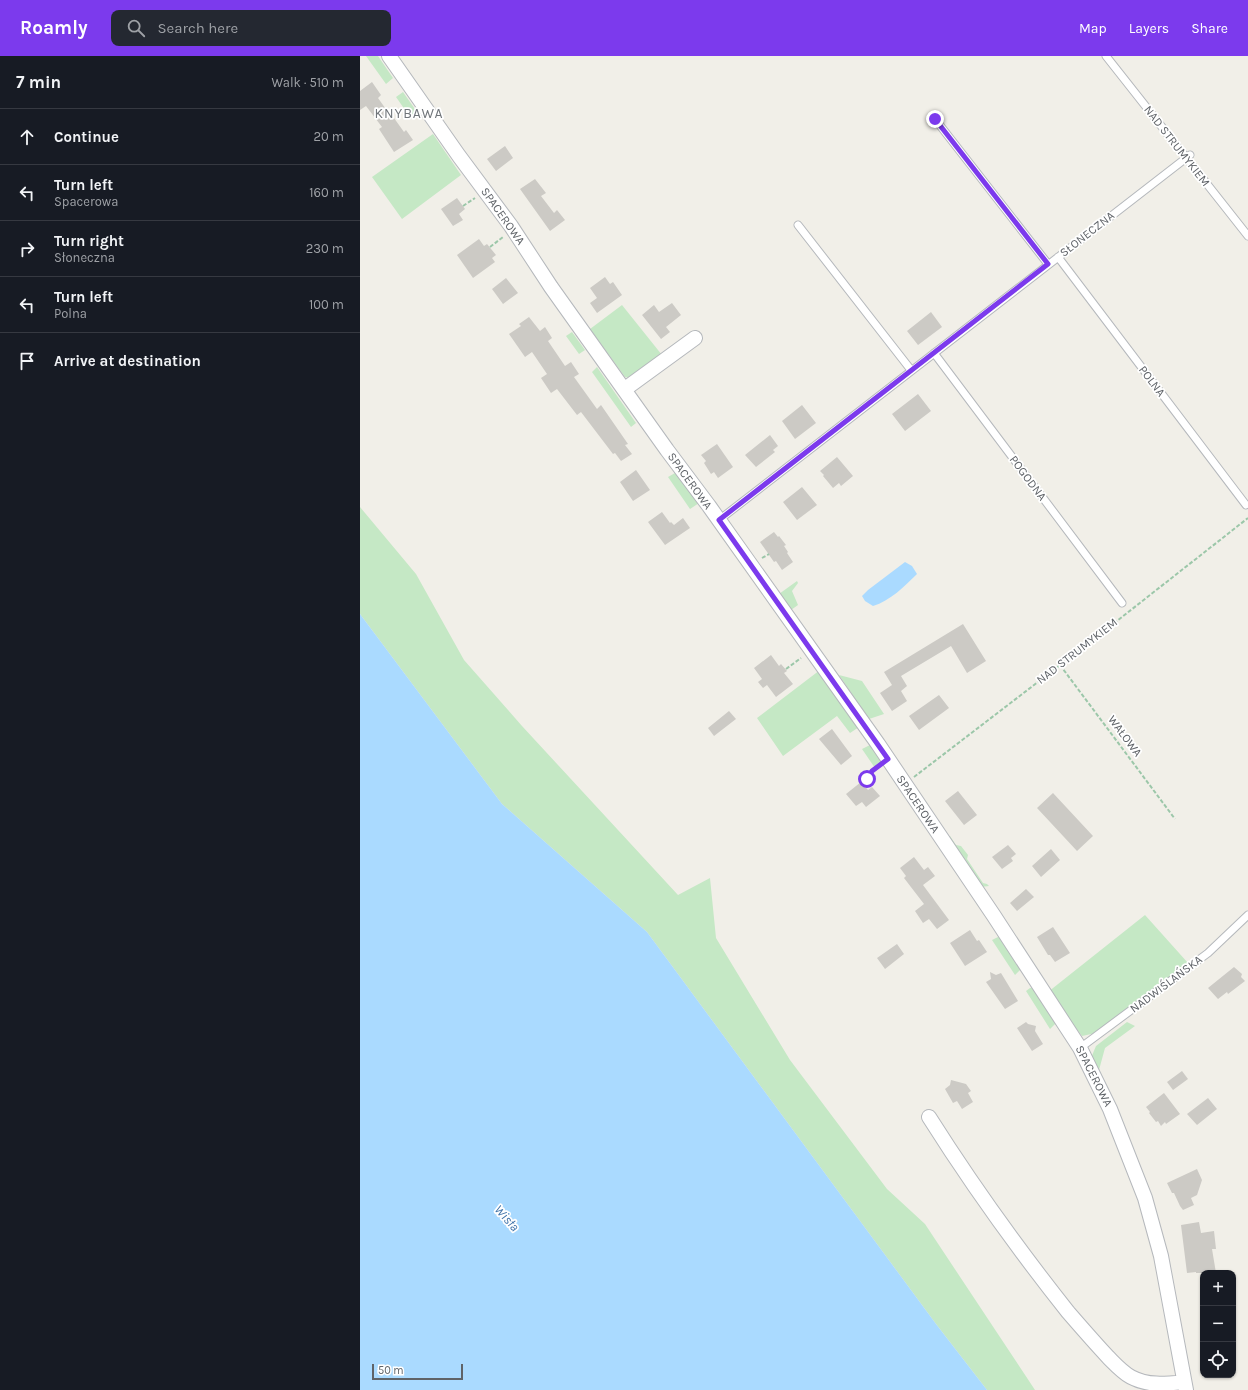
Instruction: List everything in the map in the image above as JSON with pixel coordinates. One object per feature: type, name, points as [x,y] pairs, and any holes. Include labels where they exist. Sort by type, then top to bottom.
[{"type":"street","name":"SPACEROWA","points":[[389,56],[459,156],[511,226],[551,287],[667,450],[719,520],[888,759],[1080,1048],[1110,1109],[1145,1198],[1162,1256],[1185,1386]]},
{"type":"street","points":[[625,389],[695,338]]},
{"type":"street","points":[[929,1117],[961,1168],[1033,1268],[1086,1334],[1117,1366],[1130,1376],[1147,1383],[1185,1386]]},
{"type":"lane","name":"NAD STRUMYKIEM","points":[[1106,56],[1188,156],[1248,236]]},
{"type":"lane","points":[[935,119],[1048,264]]},
{"type":"lane","name":"SŁONECZNA","points":[[719,520],[1188,156]]},
{"type":"lane","points":[[798,225],[911,370]]},
{"type":"lane","name":"POLNA","points":[[1058,256],[1246,505]]},
{"type":"lane","name":"POGODNA","points":[[934,353],[1122,603]]},
{"type":"lane","name":"NADWIŚLAŃSKA","points":[[1080,1048],[1208,953],[1248,915]]},
{"type":"path","points":[[463,206],[478,196]]},
{"type":"path","points":[[490,247],[506,236]]},
{"type":"path","name":"NAD STRUMYKIEM","points":[[905,784],[1248,518]]},
{"type":"path","points":[[786,669],[811,650]]},
{"type":"path","name":"WAŁOWA","points":[[1060,665],[1175,819]]},
{"type":"path","points":[[864,787],[869,774],[888,759]]},
{"type":"green space","points":[[366,56],[378,56],[393,78],[386,84]]},
{"type":"green space","points":[[403,92],[417,112],[410,117],[396,97]]},
{"type":"green space","points":[[433,134],[461,175],[402,219],[372,177]]},
{"type":"green space","points":[[622,305],[662,355],[630,378],[625,377],[590,329]]},
{"type":"green space","points":[[572,332],[585,350],[579,354],[566,336]]},
{"type":"green space","points":[[597,367],[636,423],[631,427],[592,372]]},
{"type":"green space","points":[[677,473],[699,503],[690,509],[668,477]]},
{"type":"green space","points":[[360,507],[416,574],[464,660],[522,726],[678,895],[710,878],[716,938],[790,1060],[887,1189],[925,1224],[1035,1390],[987,1390],[936,1324],[647,932],[502,804],[360,614]]},
{"type":"green space","points":[[797,581],[798,583],[792,591],[798,605],[791,610],[779,594]]},
{"type":"green space","points":[[820,670],[859,727],[850,733],[837,716],[783,756],[757,718]]},
{"type":"green space","points":[[839,675],[862,681],[884,714],[869,719]]},
{"type":"green space","points":[[872,744],[883,762],[875,768],[862,749]]},
{"type":"green space","points":[[950,836],[956,845],[961,846],[968,855],[967,859],[983,883],[989,886],[981,887],[948,837]]},
{"type":"green space","points":[[1145,915],[1188,963],[1096,1033],[1082,1036],[1048,992]]},
{"type":"green space","points":[[1000,936],[1021,969],[1015,975],[992,940]]},
{"type":"green space","points":[[1030,988],[1034,988],[1056,1023],[1050,1029],[1026,991]]},
{"type":"green space","points":[[1127,1022],[1135,1026],[1105,1048],[1099,1070],[1091,1058],[1096,1046]]},
{"type":"water","points":[[905,562],[912,566],[917,574],[912,579],[897,593],[879,604],[873,606],[865,601],[862,596],[868,590]]},
{"type":"water","name":"Wisła","points":[[360,614],[502,804],[647,932],[936,1324],[987,1390],[360,1390]]},
{"type":"building","points":[[372,82],[381,95],[378,98],[393,119],[394,118],[404,132],[406,130],[413,140],[394,152],[379,129],[382,127],[366,106],[360,110],[360,91]]},
{"type":"building","points":[[505,146],[513,158],[496,171],[487,159]]},
{"type":"building","points":[[535,179],[546,193],[541,196],[554,213],[557,210],[565,220],[550,231],[520,189]]},
{"type":"building","points":[[457,198],[465,209],[459,214],[463,220],[453,226],[441,209]]},
{"type":"building","points":[[479,239],[484,246],[487,244],[496,255],[492,258],[495,262],[473,278],[457,255]]},
{"type":"building","points":[[605,277],[610,284],[613,282],[622,295],[597,313],[590,303],[597,298],[590,288]]},
{"type":"building","points":[[506,278],[518,293],[503,304],[492,289]]},
{"type":"building","points":[[672,303],[681,315],[666,327],[670,332],[661,339],[642,315],[654,305],[659,312]]},
{"type":"building","points":[[931,312],[942,327],[918,345],[907,331]]},
{"type":"building","points":[[529,317],[540,331],[545,327],[552,338],[548,341],[565,366],[571,362],[579,374],[574,377],[597,409],[601,405],[628,444],[625,445],[632,454],[621,461],[615,453],[613,454],[581,412],[577,415],[557,389],[551,393],[541,378],[547,374],[532,352],[525,357],[509,334],[521,326],[519,324]]},
{"type":"building","points":[[918,394],[931,411],[905,431],[892,414]]},
{"type":"building","points":[[802,405],[816,423],[795,439],[782,421]]},
{"type":"building","points":[[770,435],[778,446],[773,450],[775,452],[756,467],[745,455]]},
{"type":"building","points":[[717,444],[733,467],[718,478],[714,472],[711,474],[704,463],[706,461],[701,455]]},
{"type":"building","points":[[837,457],[853,476],[841,486],[839,483],[833,488],[820,471]]},
{"type":"building","points":[[636,470],[650,490],[633,501],[620,482]]},
{"type":"building","points":[[802,487],[817,505],[797,520],[783,502]]},
{"type":"building","points":[[662,512],[670,523],[671,522],[674,525],[683,518],[690,528],[665,545],[648,522]]},
{"type":"building","points":[[774,532],[786,545],[784,546],[793,562],[782,570],[776,561],[774,562],[760,542]]},
{"type":"building","points":[[963,624],[986,661],[967,673],[951,646],[901,676],[907,686],[901,691],[907,701],[892,711],[880,693],[892,685],[884,672]]},
{"type":"building","points":[[771,655],[779,666],[781,664],[787,671],[784,673],[793,684],[776,697],[767,685],[763,688],[758,682],[762,679],[754,668]]},
{"type":"building","points":[[939,695],[949,708],[919,730],[909,716]]},
{"type":"building","points":[[729,711],[736,719],[714,736],[708,728]]},
{"type":"building","points":[[832,729],[852,756],[841,765],[819,739]]},
{"type":"building","points":[[861,782],[868,790],[872,787],[880,796],[866,807],[862,802],[856,806],[846,794]]},
{"type":"building","points":[[958,791],[977,815],[964,825],[945,801]]},
{"type":"building","points":[[1053,793],[1093,836],[1077,851],[1037,808]]},
{"type":"building","points":[[1008,845],[1016,854],[1011,858],[1013,861],[1002,869],[992,857]]},
{"type":"building","points":[[1051,849],[1060,860],[1041,877],[1032,866]]},
{"type":"building","points":[[914,857],[924,870],[928,867],[935,876],[923,885],[949,920],[937,929],[929,919],[923,923],[915,911],[924,904],[904,878],[906,876],[900,868]]},
{"type":"building","points":[[1026,889],[1034,897],[1017,911],[1010,903]]},
{"type":"building","points":[[1053,927],[1070,953],[1055,962],[1050,955],[1048,955],[1037,937]]},
{"type":"building","points":[[970,930],[987,952],[965,966],[950,943]]},
{"type":"building","points":[[897,944],[904,954],[885,969],[877,958]]},
{"type":"building","points":[[1234,967],[1242,974],[1241,977],[1245,981],[1228,994],[1227,992],[1218,999],[1208,988]]},
{"type":"building","points":[[990,972],[996,975],[1001,973],[1018,1001],[1005,1009],[986,982],[991,979]]},
{"type":"building","points":[[1026,1022],[1036,1026],[1035,1031],[1043,1044],[1032,1051],[1017,1028]]},
{"type":"building","points":[[1182,1071],[1188,1079],[1173,1090],[1167,1082]]},
{"type":"building","points":[[951,1080],[966,1084],[971,1091],[968,1093],[973,1102],[962,1109],[957,1101],[953,1103],[945,1089],[950,1085]]},
{"type":"building","points":[[1164,1093],[1180,1114],[1166,1124],[1165,1122],[1161,1126],[1158,1121],[1156,1122],[1146,1107]]},
{"type":"building","points":[[1208,1098],[1217,1109],[1197,1125],[1187,1114]]},
{"type":"building","points":[[1197,1169],[1202,1180],[1197,1195],[1191,1198],[1194,1205],[1183,1210],[1167,1183]]},
{"type":"building","points":[[1199,1222],[1201,1233],[1214,1231],[1216,1249],[1212,1249],[1216,1270],[1200,1270],[1200,1273],[1187,1273],[1181,1225]]},
{"type":"district","name":"KNYBAWA","points":[[409,113]]},
{"type":"route","points":[[867,779],[872,771],[888,759],[719,520],[1048,264],[935,119]]}]
